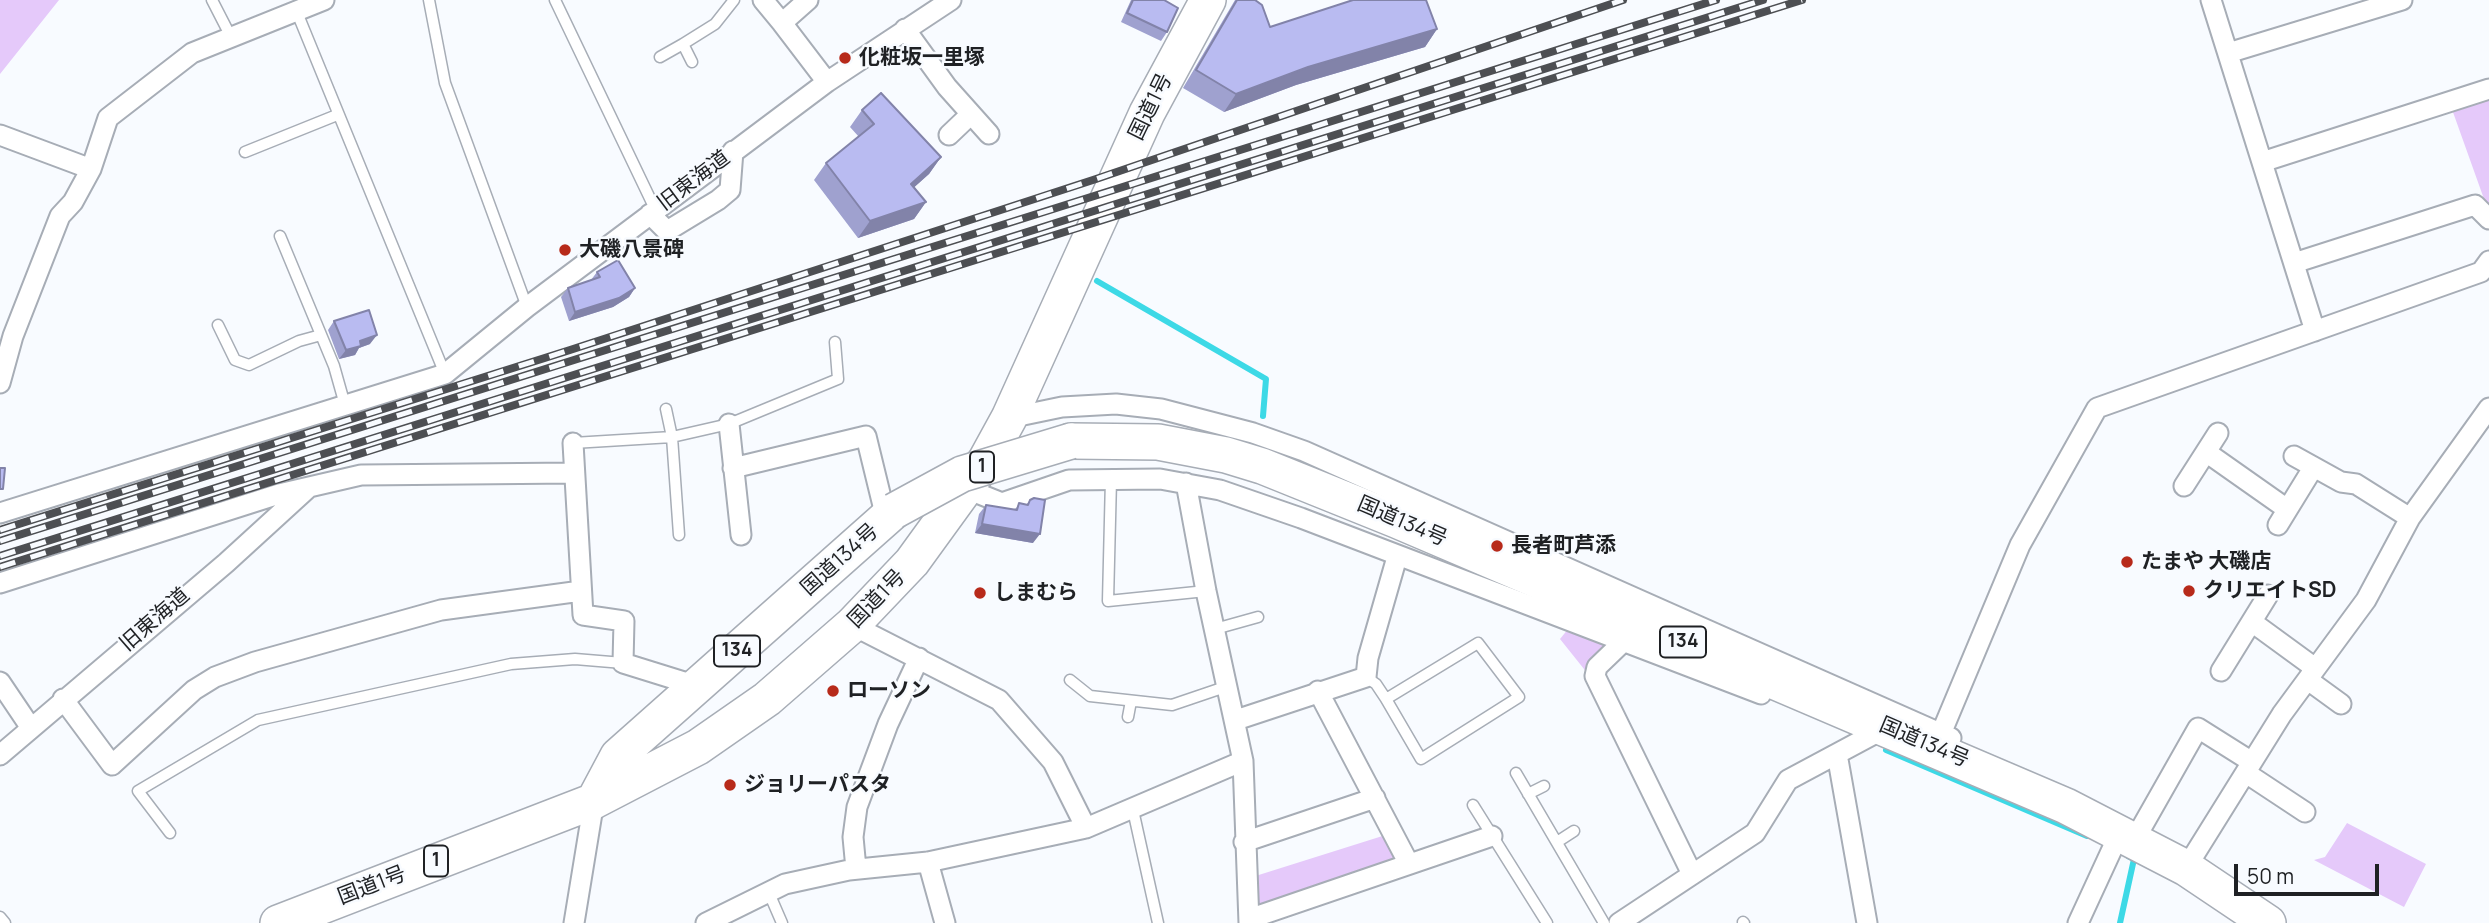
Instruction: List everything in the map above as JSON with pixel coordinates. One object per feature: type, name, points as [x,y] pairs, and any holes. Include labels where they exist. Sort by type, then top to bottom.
[{"type":"highway","name":"国道1号","points":[[280,923],[594,801],[698,747],[767,699],[852,625],[912,562],[967,489],[1009,418],[1147,113],[1208,0]]},
{"type":"highway","name":"国道134号","points":[[594,801],[618,756],[890,514],[962,474],[1071,441],[1158,442],[1262,466],[1660,620],[1879,731],[1938,741],[2010,794],[2124,839],[2186,868],[2268,923]]},
{"type":"street","points":[[0,383],[13,335],[60,216],[73,202],[91,169],[108,118],[192,53],[324,0]]},
{"type":"street","points":[[763,0],[827,82]]},
{"type":"street","points":[[782,23],[808,0]]},
{"type":"street","name":"旧東海道","points":[[445,374],[527,307],[827,82],[951,0]]},
{"type":"street","points":[[2211,0],[2315,331]]},
{"type":"street","points":[[2228,52],[2402,0]]},
{"type":"street","points":[[905,29],[970,115],[989,134]]},
{"type":"street","points":[[2262,162],[2489,89]]},
{"type":"street","points":[[949,135],[970,115]]},
{"type":"street","points":[[0,135],[91,169]]},
{"type":"street","points":[[653,212],[667,230],[718,200],[730,190],[726,157]]},
{"type":"street","points":[[2294,263],[2474,205],[2489,219]]},
{"type":"street","points":[[1938,741],[2020,545],[2097,408],[2481,272],[2489,261]]},
{"type":"street","points":[[0,513],[445,374]]},
{"type":"street","points":[[1009,418],[1062,407],[1116,404],[1161,409],[1253,433],[1315,456],[1660,620],[1938,741],[2077,794],[2124,839]]},
{"type":"street","points":[[2186,868],[2282,714],[2366,600],[2410,519],[2489,408]]},
{"type":"street","points":[[729,424],[741,536]]},
{"type":"street","points":[[2184,486],[2218,433]]},
{"type":"street","points":[[733,468],[866,436],[890,514]]},
{"type":"street","points":[[573,443],[583,615],[624,621],[622,663],[697,686]]},
{"type":"street","points":[[2206,452],[2283,517],[2313,468]]},
{"type":"street","points":[[2294,456],[2341,482],[2356,484],[2410,519]]},
{"type":"street","points":[[0,583],[310,486],[361,475],[573,473]]},
{"type":"street","points":[[967,489],[1002,503],[1069,480],[1111,478],[1186,483],[1220,490],[1300,517],[1397,557],[1623,642],[1879,731]]},
{"type":"street","points":[[1186,483],[1206,591],[1229,686],[1243,761],[1249,921],[1492,836]]},
{"type":"street","name":"旧東海道","points":[[0,755],[226,563],[310,486]]},
{"type":"street","points":[[1236,720],[1366,677],[1368,658],[1397,557]]},
{"type":"street","points":[[63,699],[112,765],[194,690],[215,677],[255,662],[441,610],[581,591]]},
{"type":"street","points":[[2221,671],[2268,595]]},
{"type":"street","points":[[2252,622],[2312,674],[2340,704]]},
{"type":"street","points":[[852,625],[999,700],[1054,762],[1086,828]]},
{"type":"street","points":[[1623,642],[1597,667],[1595,676],[1692,874]]},
{"type":"street","points":[[856,869],[853,837],[857,807],[888,724],[919,659]]},
{"type":"street","points":[[0,682],[31,728]]},
{"type":"street","points":[[1318,691],[1409,864]]},
{"type":"street","points":[[2078,923],[2124,839],[2198,728],[2305,812]]},
{"type":"street","points":[[1619,923],[1755,833],[1788,780],[1879,731]]},
{"type":"street","points":[[1837,754],[1867,923]]},
{"type":"street","points":[[706,923],[785,884],[856,869],[928,862],[1086,828],[1243,761]]},
{"type":"street","points":[[1244,842],[1375,798]]},
{"type":"street","points":[[574,923],[594,801]]},
{"type":"street","points":[[928,862],[945,923]]},
{"type":"lane","points":[[212,0],[231,37]]},
{"type":"lane","points":[[429,0],[445,83],[527,307]]},
{"type":"lane","points":[[555,0],[653,212]]},
{"type":"lane","points":[[660,57],[715,23],[734,0]]},
{"type":"lane","points":[[296,10],[445,374]]},
{"type":"lane","points":[[683,44],[692,62]]},
{"type":"lane","points":[[245,152],[337,115]]},
{"type":"lane","points":[[281,236],[321,335],[345,405]]},
{"type":"lane","points":[[218,325],[235,360],[249,365],[299,341],[321,335]]},
{"type":"lane","points":[[573,443],[672,437],[729,424],[838,379],[835,342]]},
{"type":"lane","points":[[666,409],[672,437],[679,535]]},
{"type":"lane","points":[[1111,478],[1108,601],[1206,591]]},
{"type":"lane","points":[[1215,629],[1258,617]]},
{"type":"lane","points":[[1366,677],[1376,684],[1422,759],[1519,697],[1478,643],[1386,699]]},
{"type":"lane","points":[[170,833],[138,791],[258,720],[511,664],[575,660],[622,663]]},
{"type":"lane","points":[[1070,680],[1090,696],[1172,705],[1229,686]]},
{"type":"lane","points":[[1128,717],[1131,701]]},
{"type":"lane","points":[[1516,773],[1604,923]]},
{"type":"lane","points":[[1528,794],[1544,786]]},
{"type":"lane","points":[[1474,805],[1547,923]]},
{"type":"lane","points":[[1133,810],[1158,923]]},
{"type":"lane","points":[[1557,842],[1574,831]]},
{"type":"lane","points":[[769,893],[782,923]]},
{"type":"lane","points":[[0,917],[5,923]]},
{"type":"shaded area","points":[[0,0],[59,0],[0,74]]},
{"type":"shaded area","points":[[2489,89],[2489,219],[2475,205],[2484,199],[2449,101]]},
{"type":"shaded area","points":[[1573,623],[1623,642],[1588,674],[1560,639]]},
{"type":"shaded area","points":[[2347,823],[2426,864],[2404,907],[2314,860],[2325,857]]},
{"type":"shaded area","points":[[1392,833],[1409,864],[1249,919],[1246,879]]},
{"type":"building","points":[[1133,0],[1164,0],[1178,8],[1167,32],[1127,13]]},
{"type":"building","points":[[1237,0],[1255,0],[1262,5],[1270,27],[1353,0],[1426,0],[1437,29],[1308,67],[1236,94],[1196,70]]},
{"type":"building","points":[[881,93],[941,157],[911,184],[926,202],[870,221],[826,163],[874,124],[862,110]]},
{"type":"building","points":[[618,260],[635,288],[619,298],[575,312],[568,288],[600,277],[597,272]]},
{"type":"building","points":[[369,310],[377,335],[360,341],[361,346],[346,350],[334,321]]},
{"type":"building","points":[[0,468],[5,468],[3,489],[0,489]]},
{"type":"building","points":[[1034,498],[1045,500],[1040,534],[982,524],[986,505],[1017,510],[1019,503],[1028,505]]},
{"type":"waterway","points":[[1097,281],[1266,379],[1263,416]]},
{"type":"waterway","points":[[1886,750],[2087,836]]},
{"type":"waterway","points":[[2120,923],[2134,859],[2128,856]]},
{"type":"railway","points":[[0,530],[570,350],[1096,179],[1623,0]]},
{"type":"railway","points":[[0,541],[1716,0]]},
{"type":"railway","points":[[0,556],[1763,0]]},
{"type":"railway","points":[[0,567],[1802,0]]},
{"type":"place","name":"化粧坂一里塚","points":[[845,58]]},
{"type":"place","name":"大磯八景碑","points":[[565,250]]},
{"type":"place","name":"長者町芦添","points":[[1497,546]]},
{"type":"place","name":"たまや 大磯店","points":[[2127,562]]},
{"type":"place","name":"クリエイトSD","points":[[2189,591]]},
{"type":"place","name":"しまむら","points":[[980,593]]},
{"type":"place","name":"ローソン","points":[[833,691]]},
{"type":"place","name":"ジョリーパスタ","points":[[730,785]]}]
